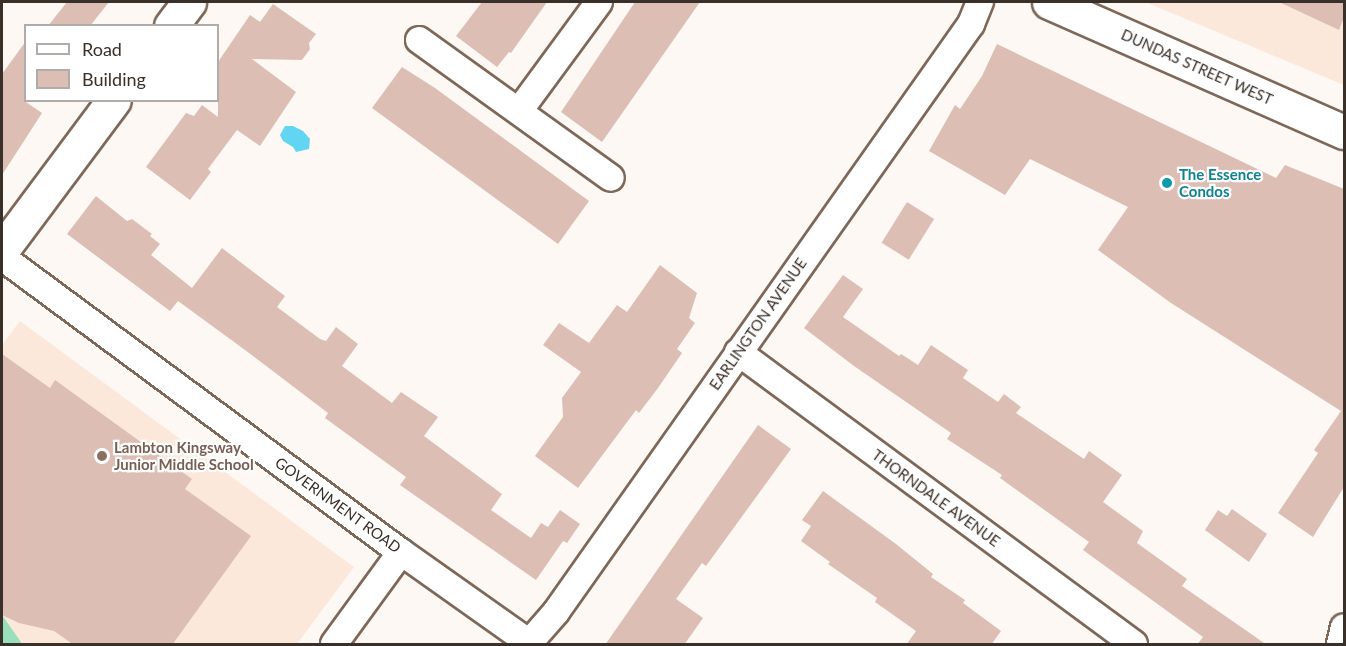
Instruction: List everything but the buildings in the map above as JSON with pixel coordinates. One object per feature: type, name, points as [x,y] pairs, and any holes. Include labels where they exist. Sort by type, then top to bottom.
[{"type":"main road","points":[[172,24],[189,2]]},
{"type":"main road","name":"DUNDAS STREET WEST","points":[[1049,2],[1344,132]]},
{"type":"main road","points":[[2,250],[113,102]]},
{"type":"street","points":[[519,111],[599,2]]},
{"type":"street","name":"EARLINGTON AVENUE","points":[[530,644],[556,612],[971,24],[980,2]]},
{"type":"street","points":[[419,40],[611,178]]},
{"type":"street","name":"GOVERNMENT ROAD","points":[[2,256],[401,552],[530,644]]},
{"type":"street","name":"THORNDALE AVENUE","points":[[738,352],[1134,645]]},
{"type":"street","points":[[334,645],[401,552]]},
{"type":"street","points":[[1340,645],[1344,627]]},
{"type":"shaded area","points":[[1145,2],[1344,2],[1344,85]]},
{"type":"shaded area","name":"Lambton Kingsway Junior Middle School","points":[[20,321],[354,567],[297,644],[2,644],[2,345]]},
{"type":"green space","points":[[2,615],[21,642],[20,644],[2,644]]},
{"type":"water","points":[[285,126],[293,126],[303,131],[310,139],[309,149],[296,152],[293,147],[283,141],[280,135]]},
{"type":"place","name":"The Essence Condos","points":[[1167,183]]},
{"type":"place","name":"Lambton Kingsway Junior Middle School","points":[[102,456]]}]
